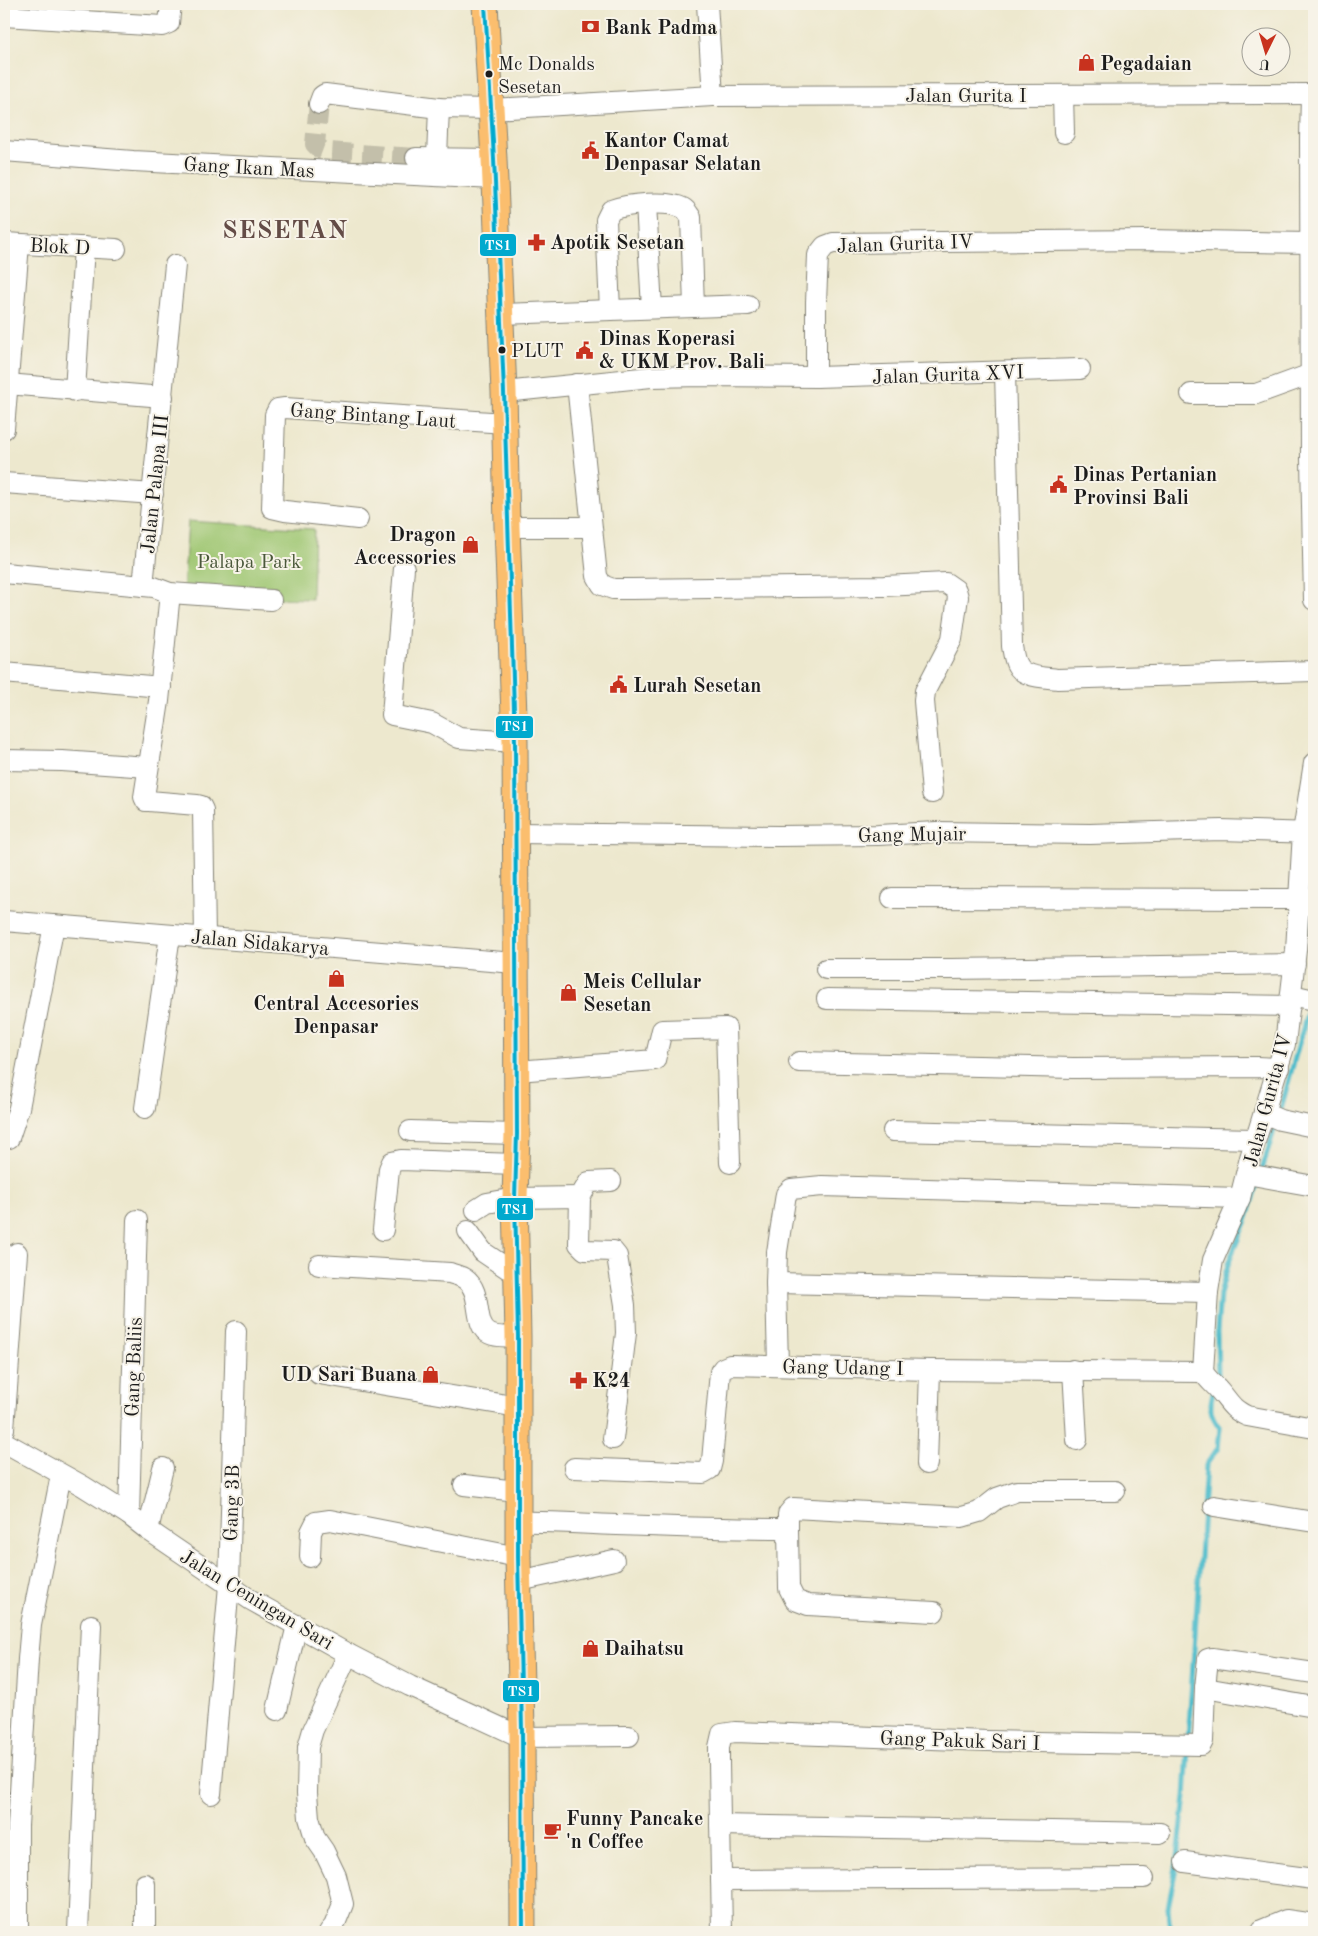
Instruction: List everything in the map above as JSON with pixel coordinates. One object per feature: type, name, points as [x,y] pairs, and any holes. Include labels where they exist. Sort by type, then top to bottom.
[{"type":"main road","points":[[485,4],[501,314],[515,742],[517,1071],[515,1198],[518,1336],[518,1569],[524,1932]]},
{"type":"street","points":[[4,16],[162,26],[169,23],[171,4]]},
{"type":"street","points":[[707,4],[713,96]]},
{"type":"street","points":[[354,87],[491,104]]},
{"type":"street","points":[[319,104],[322,96],[329,94],[439,108],[491,104]]},
{"type":"street","points":[[1313,94],[1311,243],[1314,600]]},
{"type":"street","name":"Jalan Gurita I","points":[[491,104],[713,96],[1313,94]]},
{"type":"street","points":[[1063,95],[1064,133]]},
{"type":"street","points":[[437,157],[439,108]]},
{"type":"street","name":"Gang Ikan Mas","points":[[4,151],[133,161],[495,169]]},
{"type":"street","points":[[416,158],[437,157],[495,169]]},
{"type":"street","points":[[610,310],[606,220],[611,210],[624,206],[646,204],[676,205],[686,209],[691,218],[694,307]]},
{"type":"street","points":[[646,204],[652,308]]},
{"type":"street","name":"Jalan Gurita IV","points":[[816,377],[818,255],[825,246],[833,243],[1148,240],[1311,243]]},
{"type":"street","points":[[4,429],[11,244]]},
{"type":"street","name":"Blok D","points":[[11,244],[116,249]]},
{"type":"street","points":[[75,391],[84,247]]},
{"type":"street","points":[[163,397],[175,265]]},
{"type":"street","points":[[501,314],[748,305]]},
{"type":"street","points":[[1191,394],[1256,394],[1312,362]]},
{"type":"street","name":"Jalan Gurita XVI","points":[[816,377],[1080,369]]},
{"type":"street","points":[[1005,372],[1012,646],[1017,666],[1022,671],[1030,675],[1057,679],[1314,672]]},
{"type":"street","points":[[504,392],[676,376],[816,377]]},
{"type":"street","name":"Jalan Palapa III","points":[[7,384],[163,397],[143,586]]},
{"type":"street","points":[[577,384],[597,576],[602,585],[613,589],[946,584],[956,590],[958,597],[952,639],[928,684],[924,700],[932,793]]},
{"type":"street","name":"Gang Bintang Laut","points":[[358,519],[272,508],[275,415],[278,409],[505,423]]},
{"type":"street","points":[[4,483],[153,494]]},
{"type":"street","points":[[507,527],[591,527]]},
{"type":"street","points":[[404,568],[392,715],[432,724],[459,738],[515,742]]},
{"type":"street","points":[[4,573],[154,587],[170,593],[271,600]]},
{"type":"street","points":[[170,593],[161,687],[144,795],[146,801],[197,805],[202,808],[205,938]]},
{"type":"street","points":[[4,672],[161,687]]},
{"type":"street","points":[[4,760],[62,761],[148,767]]},
{"type":"street","name":"Jalan Gurita IV","points":[[1205,1374],[1208,1292],[1213,1260],[1240,1198],[1258,1176],[1255,1140],[1272,1117],[1278,1068],[1298,999],[1302,955],[1300,900],[1308,856],[1314,763]]},
{"type":"street","name":"Gang Mujair","points":[[516,833],[778,836],[878,835],[937,832],[1090,834],[1220,830],[1309,832]]},
{"type":"street","points":[[892,898],[1300,900]]},
{"type":"street","name":"Jalan Sidakarya","points":[[4,921],[515,962]]},
{"type":"street","points":[[9,1138],[19,1108],[54,925]]},
{"type":"street","points":[[146,1108],[170,935]]},
{"type":"street","points":[[826,969],[950,969],[1302,955]]},
{"type":"street","points":[[828,999],[1298,999]]},
{"type":"street","points":[[517,1071],[655,1060],[662,1030],[726,1028],[730,1163]]},
{"type":"street","points":[[799,1062],[1072,1068],[1278,1068]]},
{"type":"street","points":[[1272,1117],[1309,1126]]},
{"type":"street","points":[[410,1130],[517,1134]]},
{"type":"street","points":[[893,1131],[1255,1140]]},
{"type":"street","points":[[383,1230],[389,1169],[392,1162],[401,1160],[516,1164]]},
{"type":"street","points":[[1258,1176],[1314,1186]]},
{"type":"street","points":[[611,1181],[589,1182],[580,1197],[579,1244],[585,1250],[613,1251],[617,1256],[626,1305],[626,1333],[613,1439]]},
{"type":"street","points":[[778,1366],[776,1283],[779,1235],[786,1194],[791,1189],[822,1186],[1240,1198]]},
{"type":"street","points":[[476,1210],[487,1203],[515,1198],[580,1197]]},
{"type":"street","name":"Gang Baliis","points":[[129,1515],[138,1220]]},
{"type":"street","points":[[468,1231],[483,1252],[517,1275]]},
{"type":"street","points":[[4,1430],[17,1253]]},
{"type":"street","points":[[319,1265],[450,1273],[464,1278],[475,1289],[484,1331],[492,1335],[518,1336]]},
{"type":"street","points":[[776,1283],[1208,1292]]},
{"type":"street","name":"Gang 3B","points":[[211,1794],[229,1585],[236,1331]]},
{"type":"street","name":"Gang Udang I","points":[[574,1468],[703,1473],[710,1469],[720,1372],[723,1368],[730,1365],[1205,1374]]},
{"type":"street","points":[[927,1464],[930,1370]]},
{"type":"street","points":[[1073,1370],[1077,1440]]},
{"type":"street","points":[[319,1374],[518,1407]]},
{"type":"street","points":[[1205,1374],[1220,1391],[1229,1406],[1247,1416],[1314,1428]]},
{"type":"street","name":"Jalan Ceningan Sari","points":[[4,1442],[129,1515],[229,1585],[296,1625],[410,1686],[522,1737]]},
{"type":"street","points":[[148,1530],[163,1468]]},
{"type":"street","points":[[18,1932],[18,1826],[28,1659],[34,1609],[61,1475]]},
{"type":"street","points":[[464,1485],[518,1491]]},
{"type":"street","points":[[934,1612],[808,1605],[794,1600],[789,1588],[788,1514],[794,1508],[962,1517],[979,1512],[998,1498],[1016,1491],[1115,1490]]},
{"type":"street","points":[[1214,1506],[1314,1522]]},
{"type":"street","points":[[310,1557],[311,1532],[316,1522],[330,1520],[518,1569],[614,1560]]},
{"type":"street","points":[[518,1522],[556,1521],[712,1529],[788,1529]]},
{"type":"street","points":[[78,1932],[91,1625]]},
{"type":"street","points":[[277,1710],[296,1625]]},
{"type":"street","points":[[329,1932],[334,1926],[343,1904],[336,1876],[324,1851],[315,1838],[309,1818],[307,1793],[308,1747],[313,1730],[348,1654]]},
{"type":"street","points":[[1314,1673],[1212,1658],[1208,1659],[1207,1662],[1205,1688],[1314,1707]]},
{"type":"street","name":"Gang Pakuk Sari I","points":[[720,1825],[719,1747],[722,1734],[736,1732],[988,1741],[1198,1745],[1203,1744],[1205,1688]]},
{"type":"street","points":[[522,1737],[629,1736]]},
{"type":"street","points":[[722,1932],[720,1825],[1160,1833]]},
{"type":"street","points":[[1185,1862],[1314,1879]]},
{"type":"street","points":[[721,1880],[1144,1878]]},
{"type":"street","points":[[145,1884],[145,1932]]},
{"type":"street","points":[[1262,1930],[1286,1920],[1314,1924]]},
{"type":"green space","name":"Palapa Park","points":[[188,521],[314,529],[312,599],[183,593]]},
{"type":"waterway","points":[[1309,995],[1314,902]]},
{"type":"waterway","points":[[1279,1116],[1307,1014],[1308,1003]]},
{"type":"waterway","points":[[1261,1173],[1276,1124]]},
{"type":"waterway","points":[[1216,1381],[1218,1374],[1217,1332],[1220,1294],[1229,1261],[1247,1218],[1258,1181]]},
{"type":"waterway","points":[[1188,1741],[1206,1465],[1218,1448],[1220,1428],[1211,1411],[1213,1392]]},
{"type":"waterway","points":[[1170,1932],[1168,1908],[1178,1857],[1188,1749]]},
{"type":"tunnel","points":[[319,104],[315,144],[320,149],[328,152],[416,158]]},
{"type":"transit line","name":"TS1","points":[[485,4],[504,392],[515,742],[517,1134],[515,1198],[523,1932]]},
{"type":"place","name":"Bank Padma","points":[[591,27]]},
{"type":"place","name":"Pegadaian","points":[[1086,63]]},
{"type":"place","name":"Mc Donalds Sesetan","points":[[489,74]]},
{"type":"place","name":"Kantor Camat Denpasar Selatan","points":[[590,151]]},
{"type":"place","name":"Apotik Sesetan","points":[[536,242]]},
{"type":"place","name":"PLUT","points":[[502,350]]},
{"type":"place","name":"Dinas Koperasi & UKM Prov. Bali","points":[[585,350]]},
{"type":"place","name":"Dinas Pertanian Provinsi Bali","points":[[1059,485]]},
{"type":"place","name":"Dragon Accessories","points":[[470,545]]},
{"type":"place","name":"Lurah Sesetan","points":[[619,685]]},
{"type":"place","name":"Central Accesories Denpasar","points":[[336,979]]},
{"type":"place","name":"Meis Cellular Sesetan","points":[[569,993]]},
{"type":"place","name":"UD Sari Buana","points":[[431,1374]]},
{"type":"place","name":"K24","points":[[578,1380]]},
{"type":"place","name":"Daihatsu","points":[[590,1648]]},
{"type":"place","name":"Funny Pancake 'n Coffee","points":[[552,1830]]},
{"type":"district","name":"SESETAN","points":[[285,229]]}]
